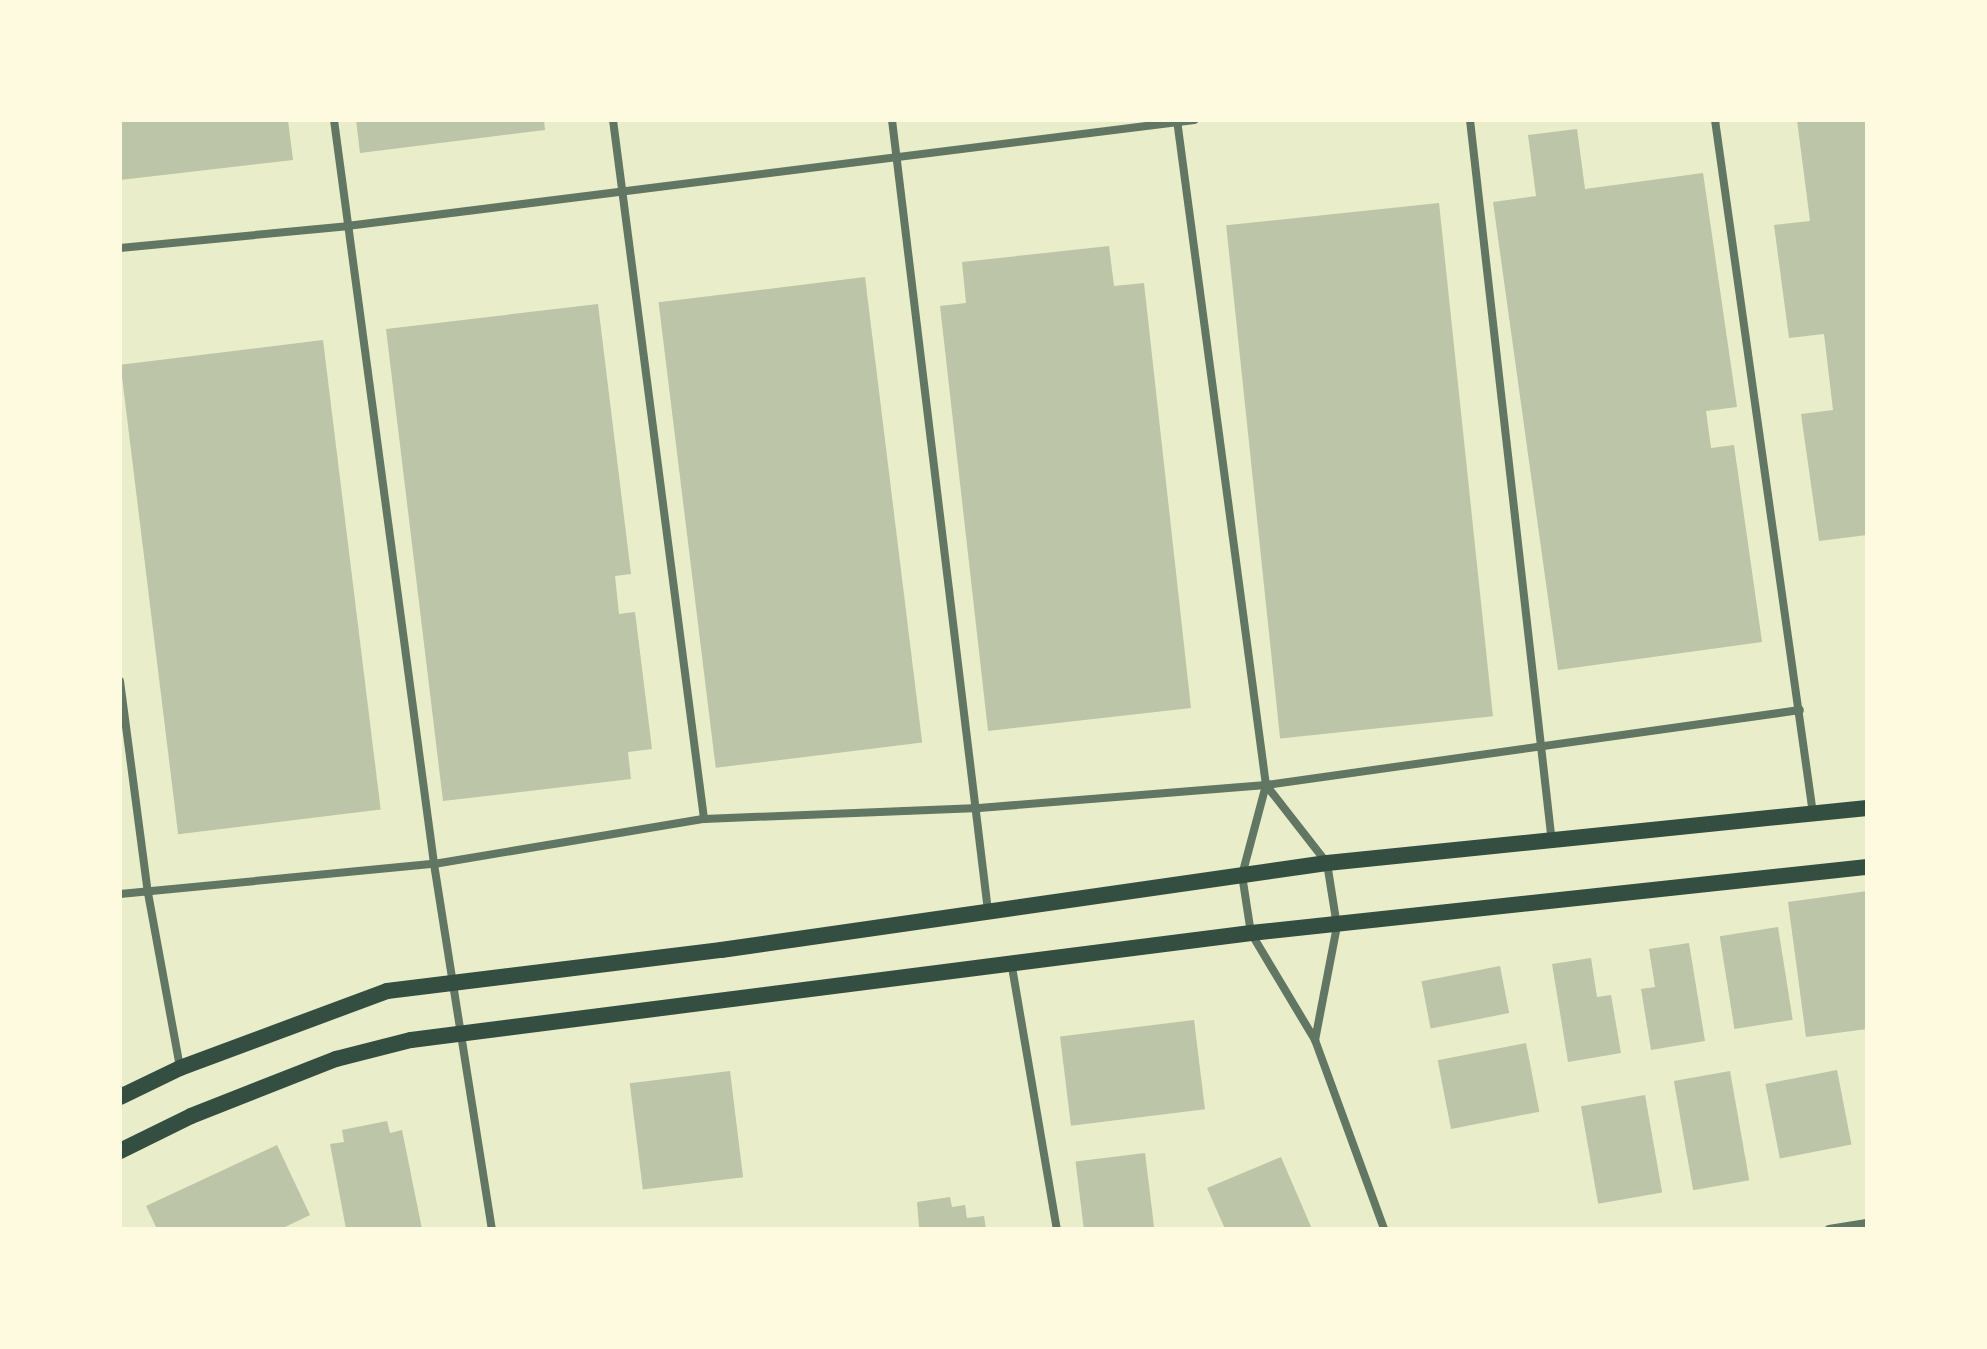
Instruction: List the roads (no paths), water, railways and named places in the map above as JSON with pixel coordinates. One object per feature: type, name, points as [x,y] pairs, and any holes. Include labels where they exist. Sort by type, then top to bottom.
[{"type":"main road","points":[[120,1097],[180,1068],[387,991],[1327,863],[1552,843],[1867,808]]},
{"type":"main road","points":[[120,1151],[191,1116],[336,1059],[411,1040],[1012,967],[1251,933],[1337,926],[1555,897],[1867,867]]},
{"type":"street","points":[[334,120],[434,864],[492,1229]]},
{"type":"street","points":[[613,120],[704,819]]},
{"type":"street","points":[[892,120],[979,808],[988,911]]},
{"type":"street","points":[[120,248],[347,226],[1194,120]]},
{"type":"street","points":[[1470,120],[1552,843]]},
{"type":"street","points":[[1715,120],[1813,814]]},
{"type":"street","points":[[1177,121],[1266,785],[1242,875],[1251,933],[1315,1040],[1384,1229]]},
{"type":"street","points":[[120,681],[148,893],[180,1068]]},
{"type":"street","points":[[120,894],[434,864],[704,819],[979,808],[1266,785],[1800,710]]},
{"type":"street","points":[[1266,785],[1327,863],[1337,926],[1315,1040]]},
{"type":"street","points":[[1012,967],[1057,1229]]},
{"type":"street","points":[[1829,1229],[1867,1223]]}]
